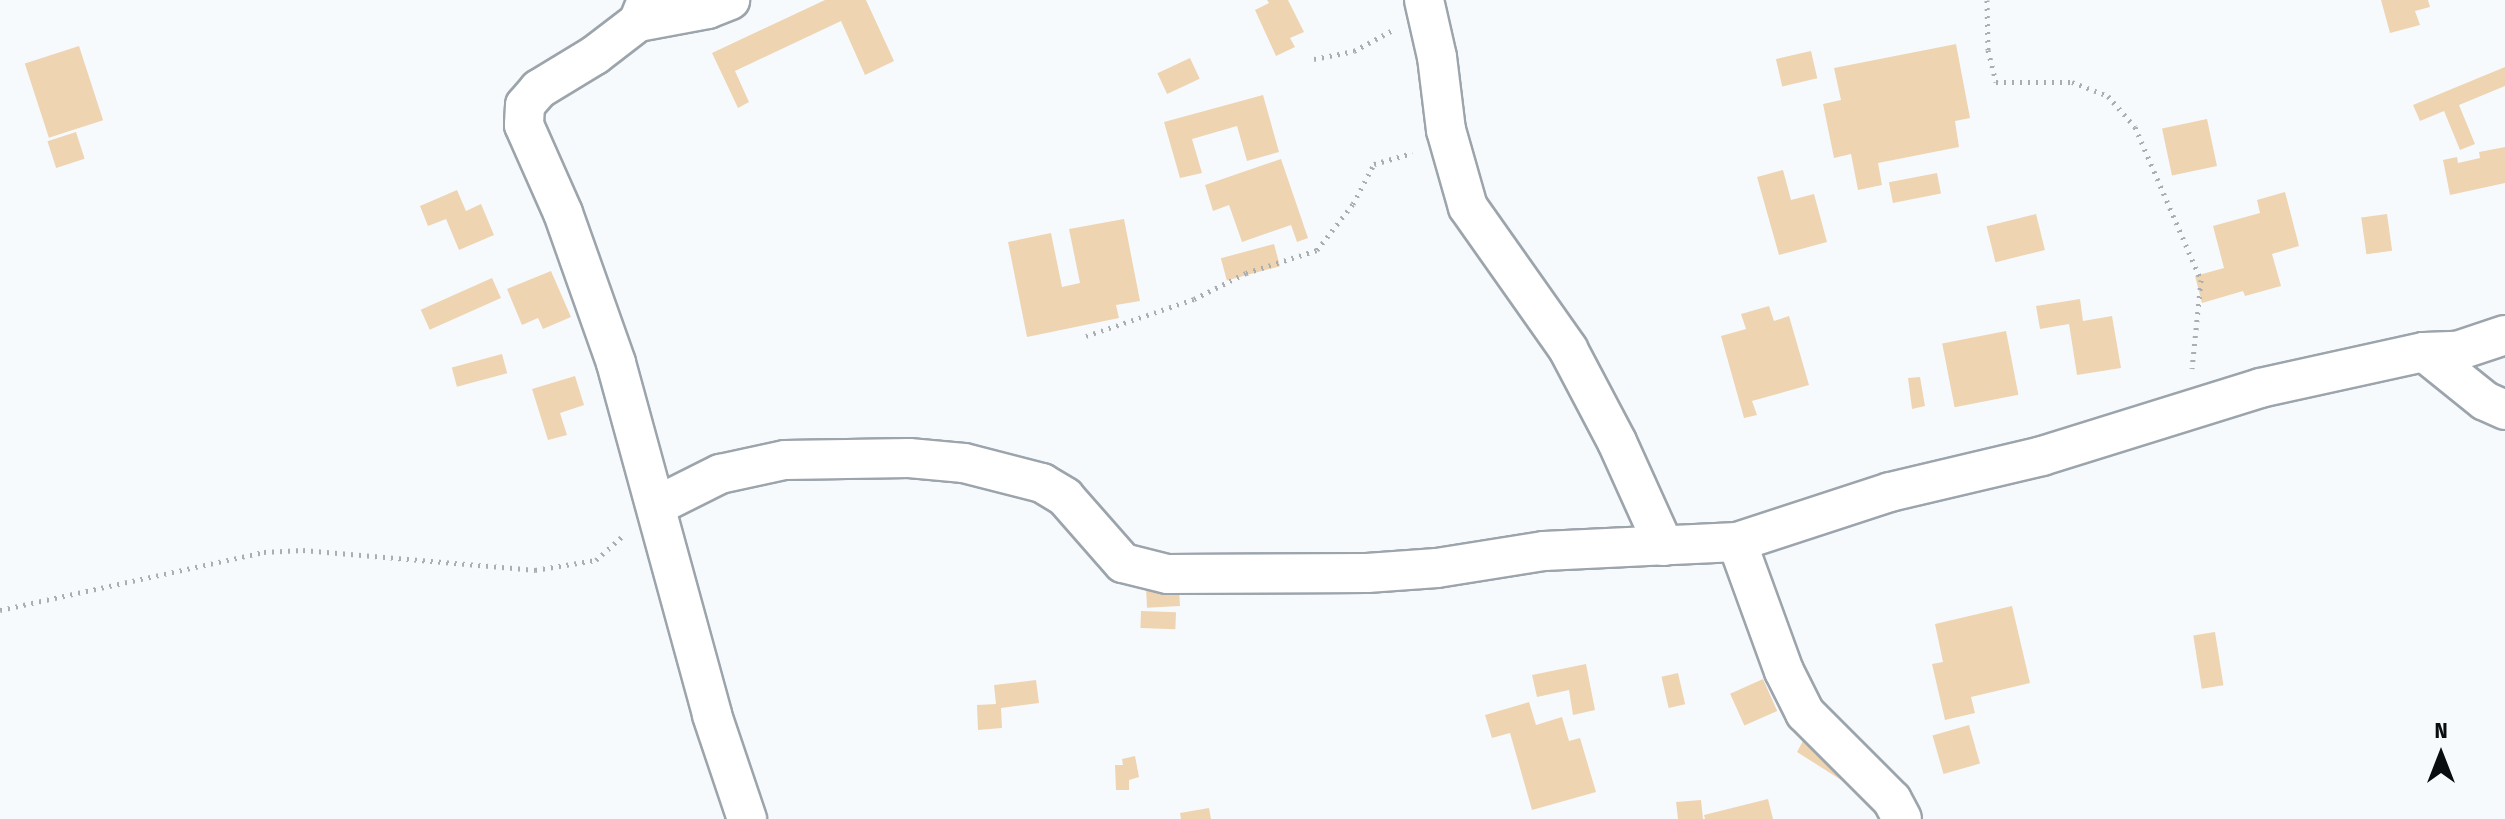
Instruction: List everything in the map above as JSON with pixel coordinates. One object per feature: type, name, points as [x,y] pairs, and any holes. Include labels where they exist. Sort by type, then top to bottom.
[{"type":"street","points":[[730,0],[708,9],[643,11],[595,55],[539,89],[525,105],[523,114],[531,145],[563,213],[616,363],[712,715],[747,819]]},
{"type":"street","points":[[1424,0],[1437,57],[1446,130],[1468,207],[1568,349],[1617,442],[1664,546]]},
{"type":"street","points":[[656,506],[720,474],[785,460],[909,458],[964,463],[1042,483],[1065,497],[1123,563],[1167,574],[1367,573],[1437,568],[1544,551],[1737,542],[1890,492],[2042,456],[2260,388],[2424,352],[2457,351],[2505,335]]},
{"type":"street","points":[[2424,352],[2485,401],[2505,410]]},
{"type":"street","points":[[1737,542],[1784,671],[1805,713],[1892,800],[1902,819]]},
{"type":"path","points":[[1987,0],[1988,50],[1996,82],[2072,82],[2108,96],[2135,127],[2201,280],[2187,411]]},
{"type":"path","points":[[1314,59],[1354,51],[1397,28]]},
{"type":"path","points":[[1086,336],[1194,299],[1246,273],[1317,250],[1353,204],[1374,164],[1412,152],[1415,161]]},
{"type":"path","points":[[0,610],[264,552],[303,550],[521,569],[566,566],[596,560],[656,506]]},
{"type":"building","points":[[825,0],[866,0],[894,61],[865,75],[841,21],[735,71],[749,102],[738,108],[712,53]]},
{"type":"building","points":[[1267,0],[1288,0],[1304,32],[1290,38],[1295,47],[1276,56],[1255,10],[1269,3]]},
{"type":"building","points":[[2381,0],[2428,0],[2430,7],[2415,11],[2420,25],[2390,33]]},
{"type":"building","points":[[1956,44],[1970,118],[1955,121],[1959,147],[1878,163],[1882,185],[1858,190],[1851,154],[1834,158],[1823,104],[1841,100],[1834,68]]},
{"type":"building","points":[[79,46],[103,120],[49,138],[25,64]]},
{"type":"building","points":[[1811,51],[1817,78],[1782,86],[1776,59]]},
{"type":"building","points":[[1190,58],[1200,79],[1167,94],[1157,73]]},
{"type":"building","points":[[2505,67],[2505,86],[2459,105],[2475,144],[2460,150],[2444,111],[2420,121],[2413,105]]},
{"type":"building","points":[[1263,95],[1279,152],[1247,161],[1237,126],[1192,139],[1202,173],[1180,178],[1164,122]]},
{"type":"building","points":[[2207,119],[2217,166],[2172,176],[2162,129]]},
{"type":"building","points":[[76,132],[85,159],[56,168],[47,141]]},
{"type":"building","points":[[2505,147],[2505,183],[2450,195],[2443,160],[2457,157],[2458,163],[2480,158],[2479,152]]},
{"type":"building","points":[[1281,159],[1308,238],[1297,242],[1291,225],[1242,242],[1229,205],[1213,211],[1205,185]]},
{"type":"building","points":[[1783,170],[1791,200],[1814,194],[1827,242],[1779,255],[1757,177]]},
{"type":"building","points":[[1937,173],[1941,194],[1893,203],[1889,182]]},
{"type":"building","points":[[457,190],[466,211],[481,204],[494,235],[459,250],[446,219],[428,226],[420,206]]},
{"type":"building","points":[[2285,192],[2299,246],[2272,254],[2281,286],[2245,296],[2243,291],[2202,303],[2195,276],[2224,268],[2213,226],[2260,213],[2257,200]]},
{"type":"building","points":[[2036,214],[2045,250],[1995,262],[1987,226]]},
{"type":"building","points":[[2387,214],[2392,251],[2366,254],[2361,218]]},
{"type":"building","points":[[1124,219],[1140,301],[1116,305],[1119,318],[1027,337],[1008,242],[1051,233],[1062,287],[1080,283],[1069,229]]},
{"type":"building","points":[[1274,244],[1280,266],[1227,280],[1221,258]]},
{"type":"building","points":[[551,271],[571,317],[543,329],[538,318],[522,325],[507,289]]},
{"type":"building","points":[[492,278],[501,298],[430,330],[421,310]]},
{"type":"building","points":[[2080,299],[2083,321],[2112,316],[2121,368],[2077,375],[2069,324],[2040,329],[2036,306]]},
{"type":"building","points":[[1769,306],[1774,321],[1789,316],[1809,385],[1752,401],[1757,415],[1744,418],[1721,336],[1746,329],[1741,314]]},
{"type":"building","points":[[2006,331],[2018,395],[1955,407],[1942,343]]},
{"type":"building","points":[[502,354],[507,373],[457,387],[452,367]]},
{"type":"building","points":[[575,376],[584,405],[560,413],[567,435],[548,440],[532,389]]},
{"type":"building","points":[[1920,377],[1925,406],[1912,409],[1908,378]]},
{"type":"building","points":[[1179,587],[1180,606],[1147,608],[1146,589]]},
{"type":"building","points":[[2012,606],[2030,683],[1971,697],[1975,713],[1945,720],[1932,664],[1943,662],[1935,624]]},
{"type":"building","points":[[1141,611],[1176,612],[1175,629],[1140,628]]},
{"type":"building","points":[[2215,632],[2223,685],[2202,689],[2193,635]]},
{"type":"building","points":[[1586,664],[1595,710],[1573,715],[1569,690],[1537,697],[1532,675]]},
{"type":"building","points":[[1678,673],[1685,704],[1669,708],[1661,677]]},
{"type":"building","points":[[1763,679],[1777,711],[1744,726],[1730,694]]},
{"type":"building","points":[[1036,680],[1039,703],[1001,708],[1002,728],[978,730],[977,705],[996,704],[994,685]]},
{"type":"building","points":[[1529,702],[1536,725],[1562,717],[1569,741],[1580,738],[1596,792],[1532,810],[1510,733],[1492,738],[1485,715]]},
{"type":"building","points":[[1812,724],[1857,790],[1797,752]]},
{"type":"building","points":[[1969,725],[1980,763],[1943,774],[1932,735]]},
{"type":"building","points":[[1135,756],[1139,777],[1129,780],[1129,790],[1116,790],[1115,765],[1123,765],[1122,759]]},
{"type":"building","points":[[1768,799],[1773,819],[1705,819],[1704,815]]},
{"type":"building","points":[[1701,800],[1703,819],[1678,819],[1676,802]]},
{"type":"building","points":[[1209,808],[1211,819],[1181,819],[1180,813]]}]
